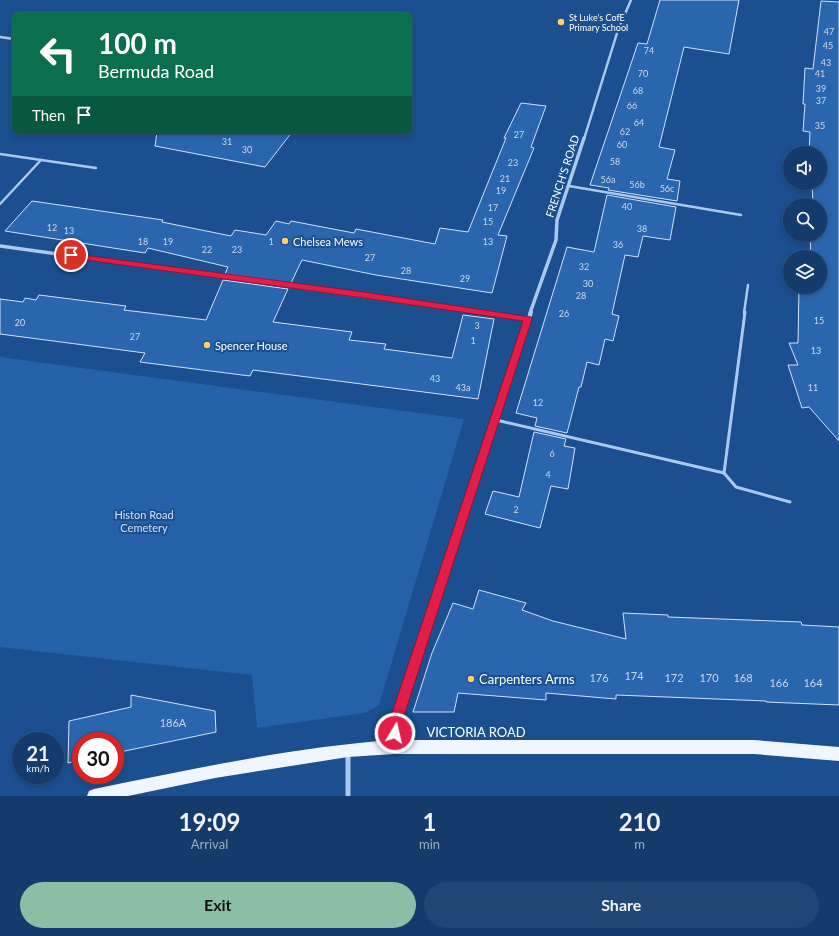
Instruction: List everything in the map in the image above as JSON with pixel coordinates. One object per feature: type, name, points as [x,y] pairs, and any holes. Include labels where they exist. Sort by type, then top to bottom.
[{"type":"main road","name":"VICTORIA ROAD","points":[[94,796],[215,771],[348,750],[394,747],[754,747],[839,754]]},
{"type":"street","name":"FRENCH'S ROAD","points":[[394,747],[396,719],[496,420],[528,319],[556,240],[557,220],[618,30],[631,0]]},
{"type":"street","points":[[0,37],[12,38]]},
{"type":"street","points":[[0,246],[364,295],[528,319]]},
{"type":"street","points":[[348,750],[348,796]]},
{"type":"lane","points":[[0,154],[96,168]]},
{"type":"lane","points":[[0,204],[41,160]]},
{"type":"lane","points":[[569,186],[740,215]]},
{"type":"lane","points":[[724,473],[748,285]]},
{"type":"lane","points":[[496,420],[724,473],[736,487],[790,502]]},
{"type":"green space","name":"Histon Road Cemetery","points":[[0,357],[464,419],[379,705],[365,713],[257,728],[252,675],[0,647]]},
{"type":"building","points":[[660,0],[739,0],[729,54],[684,47],[659,147],[675,150],[667,179],[680,181],[677,201],[608,190],[609,188],[590,185],[638,43],[647,44]]},
{"type":"building","points":[[821,1],[839,2],[839,441],[809,407],[802,408],[788,365],[798,365],[789,343],[798,343],[799,294],[827,294],[827,250],[811,250],[810,242],[827,242],[827,198],[813,198],[812,190],[827,190],[827,146],[809,146],[810,132],[803,131],[805,68],[813,69]]},
{"type":"building","points":[[521,103],[546,106],[531,147],[534,148],[498,235],[507,236],[492,293],[376,275],[302,260],[291,283],[225,274],[228,267],[148,248],[145,253],[5,231],[32,201],[163,220],[162,222],[231,236],[235,230],[266,235],[276,221],[289,224],[291,221],[354,233],[356,229],[435,244],[440,228],[468,232],[506,138],[504,138]]},
{"type":"building","points":[[157,134],[290,134],[265,167],[155,146]]},
{"type":"building","points":[[607,195],[676,207],[670,240],[643,236],[638,257],[625,255],[612,314],[619,316],[613,341],[605,339],[599,365],[587,362],[567,433],[535,426],[537,418],[516,413],[567,247],[594,252]]},
{"type":"building","points":[[223,280],[288,289],[273,322],[352,332],[349,340],[386,344],[384,349],[452,358],[463,315],[494,319],[478,399],[253,370],[250,376],[140,362],[145,353],[0,334],[0,299],[23,302],[25,298],[36,300],[39,295],[126,306],[124,310],[206,320]]},
{"type":"building","points":[[534,432],[566,439],[564,446],[575,448],[568,489],[551,486],[540,528],[485,514],[493,491],[519,497]]},
{"type":"building","points":[[479,590],[526,603],[522,610],[553,621],[626,639],[623,613],[668,615],[668,617],[801,622],[802,625],[839,627],[839,705],[616,695],[616,699],[546,693],[546,700],[458,693],[454,712],[413,712],[432,653],[453,603],[473,609]]},
{"type":"building","points":[[131,695],[215,711],[216,732],[124,751],[124,732],[72,732],[72,762],[68,763],[69,721],[131,707]]},
{"type":"place","name":"St Luke's CofE Primary School","points":[[561,22]]},
{"type":"place","name":"Chelsea Mews","points":[[285,241]]},
{"type":"place","name":"Spencer House","points":[[207,345]]},
{"type":"place","name":"Carpenters Arms","points":[[471,679]]},
{"type":"route","points":[[71,255],[528,319],[496,420],[396,719],[395,733]]}]
